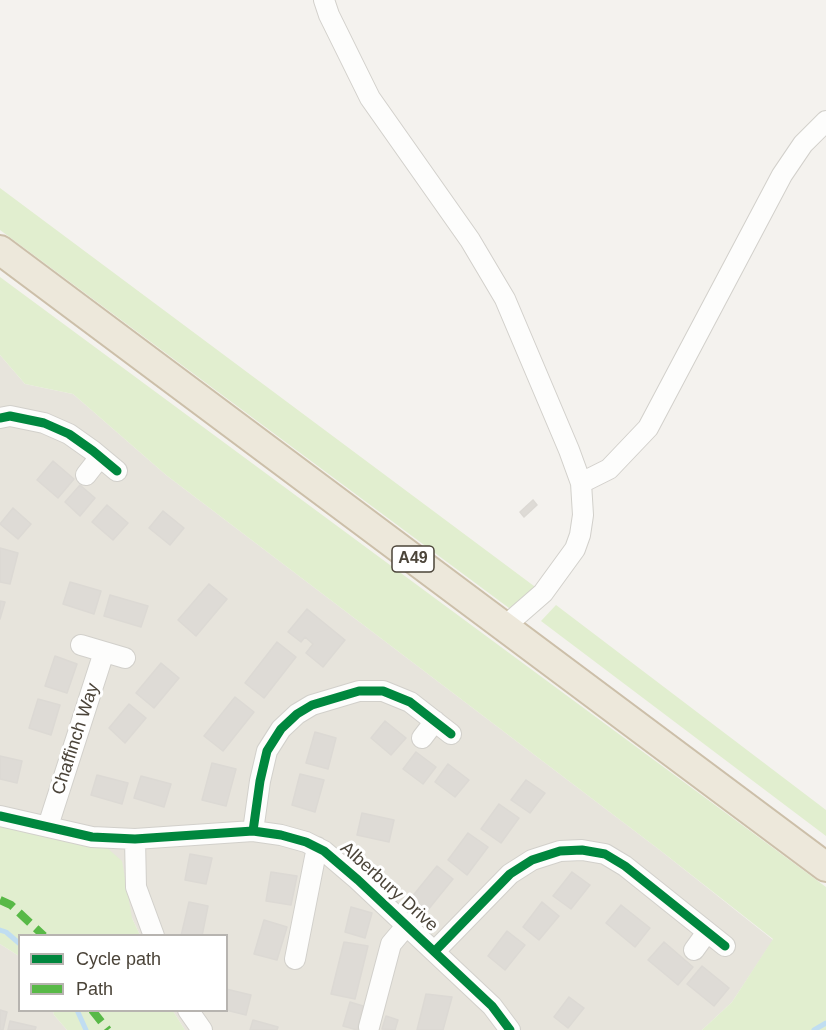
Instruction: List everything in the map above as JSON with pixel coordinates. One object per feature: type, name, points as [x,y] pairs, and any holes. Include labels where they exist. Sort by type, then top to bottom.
[{"type":"highway","name":"A49","points":[[0,250],[826,867]]},
{"type":"street","points":[[324,0],[329,15],[370,98],[470,240],[505,299],[581,483],[583,515],[575,549],[543,593],[504,627]]},
{"type":"street","points":[[581,483],[609,469],[648,428],[782,175],[803,144],[826,121]]},
{"type":"street","points":[[0,418],[10,417],[44,423],[69,434],[117,471]]},
{"type":"street","points":[[86,475],[100,457]]},
{"type":"street","points":[[81,645],[125,658]]},
{"type":"street","name":"Chaffinch Way","points":[[48,826],[104,652]]},
{"type":"street","points":[[253,831],[267,751],[281,729],[297,714],[312,705],[359,691],[383,691],[410,702],[451,734]]},
{"type":"street","points":[[422,738],[435,721]]},
{"type":"street","name":"Alberbury Drive","points":[[0,816],[92,837],[135,839],[253,831],[306,842],[338,861],[492,1006],[510,1030]]},
{"type":"street","points":[[135,839],[136,887],[153,934]]},
{"type":"street","points":[[296,959],[317,847]]},
{"type":"street","points":[[435,951],[510,874],[532,860],[560,851],[582,850],[605,854],[624,866],[725,946]]},
{"type":"street","points":[[369,1027],[391,944],[407,925]]},
{"type":"street","points":[[694,950],[707,933]]},
{"type":"street","points":[[189,1012],[202,1030]]},
{"type":"shaded area","points":[[0,355],[25,384],[73,394],[166,475],[661,851],[773,940],[732,1002],[702,1030],[185,1030],[174,1012],[228,1012],[228,934],[140,934],[132,918],[0,825]]},
{"type":"shaded area","points":[[0,944],[18,955],[18,1012],[53,1012],[67,1030],[0,1030]]},
{"type":"green space","points":[[0,188],[538,589],[513,611],[0,230]]},
{"type":"green space","points":[[0,277],[826,887],[826,1030],[702,1030],[732,1002],[773,939],[661,851],[166,475],[73,394],[25,384],[0,355]]},
{"type":"green space","points":[[556,605],[826,810],[826,836],[541,621]]},
{"type":"green space","points":[[0,825],[106,847],[122,861],[132,918],[140,934],[18,934],[18,955],[0,944]]},
{"type":"green space","points":[[53,1012],[174,1012],[185,1030],[67,1030]]},
{"type":"building","points":[[53,461],[74,479],[58,498],[37,480]]},
{"type":"building","points":[[80,485],[95,498],[80,516],[65,502]]},
{"type":"building","points":[[533,500],[537,505],[524,517],[520,512]]},
{"type":"building","points":[[107,505],[128,523],[113,540],[92,522]]},
{"type":"building","points":[[13,508],[31,524],[18,539],[0,524]]},
{"type":"building","points":[[163,511],[184,528],[170,545],[149,528]]},
{"type":"building","points":[[0,548],[18,553],[10,584],[0,582]]},
{"type":"building","points":[[70,582],[101,591],[94,614],[63,604]]},
{"type":"building","points":[[209,584],[227,599],[196,636],[178,620]]},
{"type":"building","points":[[110,595],[148,606],[141,627],[104,616]]},
{"type":"building","points":[[0,601],[5,602],[0,619]]},
{"type":"building","points":[[307,609],[345,640],[323,667],[306,653],[313,644],[305,637],[301,642],[288,632]]},
{"type":"building","points":[[277,642],[296,657],[264,698],[245,683]]},
{"type":"building","points":[[55,656],[77,664],[67,693],[45,686]]},
{"type":"building","points":[[161,663],[179,678],[154,708],[136,693]]},
{"type":"building","points":[[235,697],[254,712],[223,751],[204,736]]},
{"type":"building","points":[[38,699],[60,705],[51,735],[29,728]]},
{"type":"building","points":[[129,704],[146,718],[125,743],[109,728]]},
{"type":"building","points":[[385,721],[406,738],[391,755],[371,738]]},
{"type":"building","points":[[315,732],[336,738],[328,769],[306,763]]},
{"type":"building","points":[[416,752],[436,767],[423,784],[403,769]]},
{"type":"building","points":[[0,756],[22,761],[17,783],[0,779]]},
{"type":"building","points":[[212,763],[236,769],[226,806],[202,800]]},
{"type":"building","points":[[448,764],[469,780],[455,797],[435,782]]},
{"type":"building","points":[[300,774],[324,780],[315,812],[292,805]]},
{"type":"building","points":[[97,775],[128,783],[122,804],[91,795]]},
{"type":"building","points":[[141,776],[171,784],[164,807],[134,798]]},
{"type":"building","points":[[526,780],[545,793],[530,813],[511,800]]},
{"type":"building","points":[[499,804],[519,818],[501,843],[481,829]]},
{"type":"building","points":[[362,813],[394,820],[389,842],[357,835]]},
{"type":"building","points":[[468,833],[488,847],[467,875],[448,860]]},
{"type":"building","points":[[190,854],[212,858],[206,884],[185,880]]},
{"type":"building","points":[[437,866],[453,879],[427,911],[411,898]]},
{"type":"building","points":[[271,872],[297,876],[291,905],[266,901]]},
{"type":"building","points":[[572,872],[590,885],[571,909],[553,896]]},
{"type":"building","points":[[189,902],[208,906],[202,934],[181,934]]},
{"type":"building","points":[[542,902],[559,916],[539,940],[523,927]]},
{"type":"building","points":[[621,905],[650,928],[635,947],[606,923]]},
{"type":"building","points":[[351,907],[372,913],[365,938],[345,932]]},
{"type":"building","points":[[264,920],[287,927],[277,960],[254,954]]},
{"type":"building","points":[[507,931],[525,945],[505,970],[488,956]]},
{"type":"building","points":[[344,942],[368,946],[355,999],[331,994]]},
{"type":"building","points":[[664,942],[693,967],[678,985],[648,960]]},
{"type":"building","points":[[702,966],[729,988],[714,1006],[687,984]]},
{"type":"building","points":[[228,989],[251,995],[246,1015],[228,1010]]},
{"type":"building","points":[[426,994],[452,997],[443,1030],[417,1030]]},
{"type":"building","points":[[569,997],[584,1008],[568,1028],[554,1017]]},
{"type":"building","points":[[350,1002],[363,1006],[357,1030],[343,1026]]},
{"type":"building","points":[[0,1010],[7,1012],[3,1030],[0,1030]]},
{"type":"building","points":[[386,1016],[398,1020],[395,1030],[382,1029]]},
{"type":"building","points":[[253,1020],[278,1027],[277,1030],[250,1030]]},
{"type":"building","points":[[10,1021],[36,1027],[35,1030],[8,1030]]},
{"type":"waterway","points":[[0,930],[18,942]]},
{"type":"waterway","points":[[78,1012],[86,1030]]},
{"type":"waterway","points":[[814,1030],[826,1023]]},
{"type":"marked path","points":[[0,900],[11,905],[42,934]]},
{"type":"marked path","points":[[94,1012],[108,1030]]},
{"type":"cycle path","points":[[0,418],[10,416],[44,423],[69,434],[117,471]]},
{"type":"cycle path","points":[[253,831],[267,751],[281,729],[297,714],[312,705],[359,691],[383,691],[410,702],[451,734]]},
{"type":"cycle path","points":[[0,816],[92,837],[135,839],[253,831],[306,842],[324,851],[358,880],[492,1006],[510,1030]]},
{"type":"cycle path","points":[[435,951],[510,874],[532,860],[560,851],[582,850],[605,854],[625,866],[725,946]]}]
